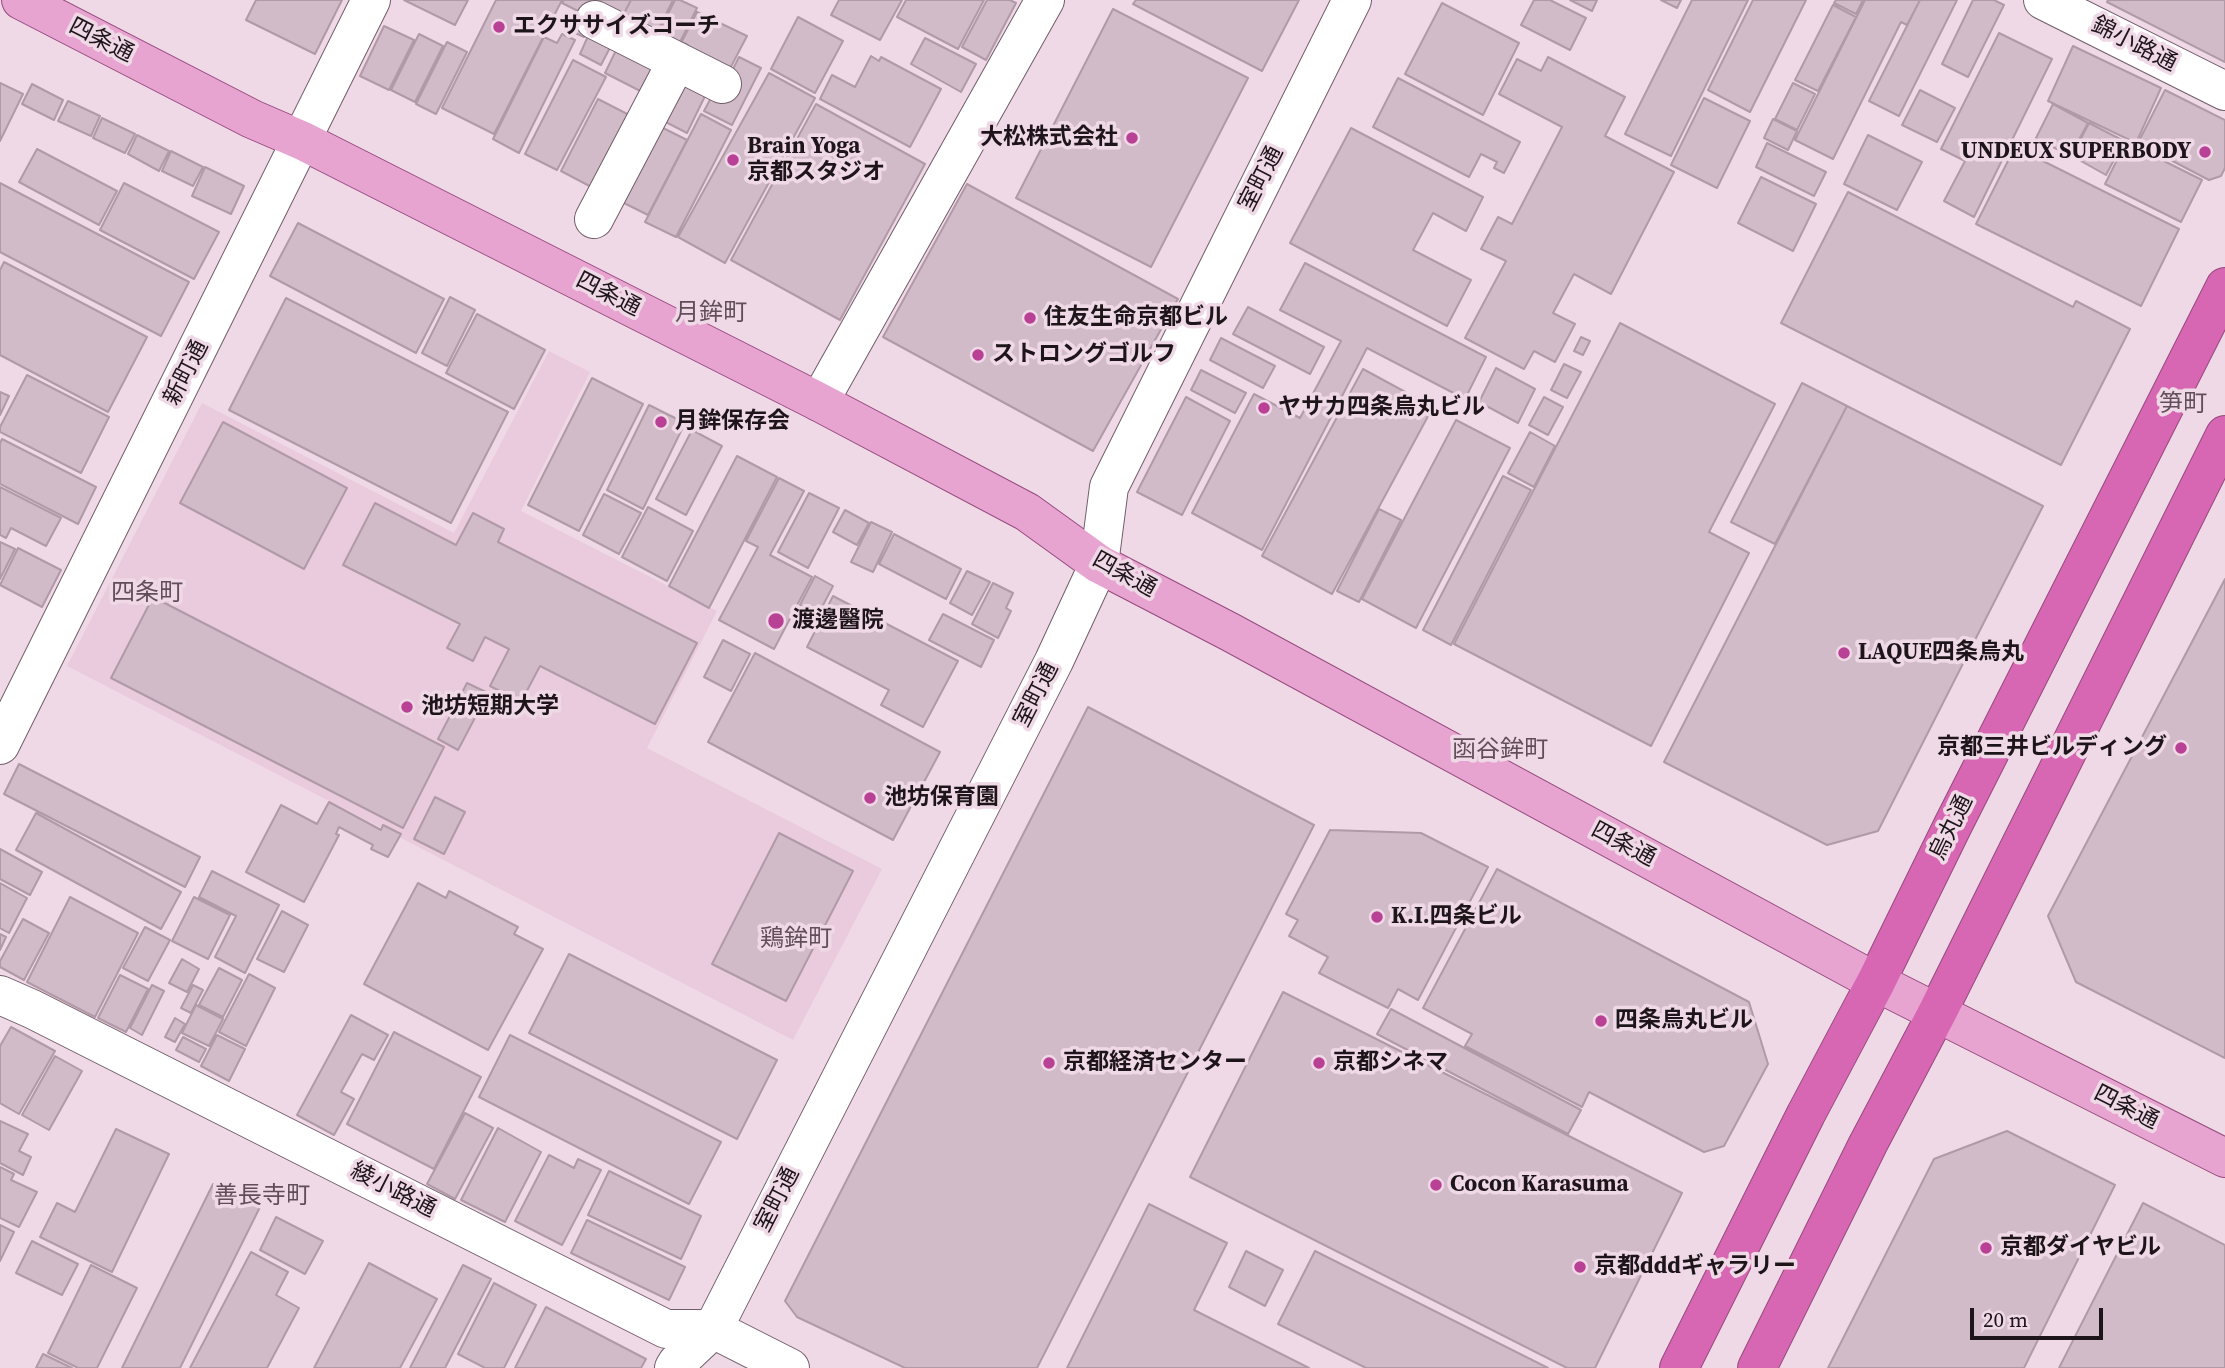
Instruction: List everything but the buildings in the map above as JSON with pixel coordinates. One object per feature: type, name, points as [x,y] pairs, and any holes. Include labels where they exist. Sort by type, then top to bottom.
[{"type":"highway","name":"烏丸通","points":[[1679,1368],[2225,287]]},
{"type":"highway","points":[[1757,1368],[2225,435]]},
{"type":"main road","name":"四条通","points":[[21,0],[252,119],[303,141],[819,402],[1027,512],[1099,564],[1230,632],[1876,982],[2225,1157]]},
{"type":"street","name":"新町通","points":[[0,745],[371,0]]},
{"type":"street","points":[[819,402],[1045,0]]},
{"type":"street","name":"室町通","points":[[674,1368],[713,1329],[1054,661],[1099,564],[1109,487],[1352,0]]},
{"type":"street","name":"錦小路通","points":[[2043,0],[2225,91]]},
{"type":"street","points":[[595,19],[722,84]]},
{"type":"street","points":[[594,219],[677,61]]},
{"type":"street","name":"綾小路通","points":[[0,995],[666,1329],[713,1329],[790,1368]]},
{"type":"shaded area","name":"池坊短期大学","points":[[549,351],[590,372],[521,511],[717,611],[647,748],[882,869],[793,1040],[67,666],[202,403],[454,533]]},
{"type":"place","name":"エクササイズコーチ","points":[[499,27]]},
{"type":"place","name":"大松株式会社","points":[[1132,138]]},
{"type":"place","name":"UNDEUX SUPERBODY","points":[[2205,152]]},
{"type":"place","name":"Brain Yoga 京都スタジオ","points":[[733,160]]},
{"type":"place","name":"住友生命京都ビル","points":[[1030,318]]},
{"type":"place","name":"ストロングゴルフ","points":[[978,355]]},
{"type":"place","name":"ヤサカ四条烏丸ビル","points":[[1264,408]]},
{"type":"place","name":"月鉾保存会","points":[[661,422]]},
{"type":"place","name":"渡邊醫院","points":[[776,621]]},
{"type":"place","name":"LAQUE四条烏丸","points":[[1844,653]]},
{"type":"place","name":"池坊短期大学","points":[[407,707]]},
{"type":"place","name":"京都三井ビルディング","points":[[2181,748]]},
{"type":"place","name":"池坊保育園","points":[[870,798]]},
{"type":"place","name":"K.I.四条ビル","points":[[1377,917]]},
{"type":"place","name":"四条烏丸ビル","points":[[1601,1021]]},
{"type":"place","name":"京都経済センター","points":[[1049,1063]]},
{"type":"place","name":"京都シネマ","points":[[1319,1063]]},
{"type":"place","name":"Cocon Karasuma","points":[[1436,1185]]},
{"type":"place","name":"京都ダイヤビル","points":[[1986,1248]]},
{"type":"place","name":"京都dddギャラリー","points":[[1580,1267]]},
{"type":"district","name":"月鉾町","points":[[711,314]]},
{"type":"district","name":"笋町","points":[[2183,405]]},
{"type":"district","name":"四条町","points":[[147,594]]},
{"type":"district","name":"函谷鉾町","points":[[1500,751]]},
{"type":"district","name":"鶏鉾町","points":[[796,940]]},
{"type":"district","name":"善長寺町","points":[[262,1197]]}]
